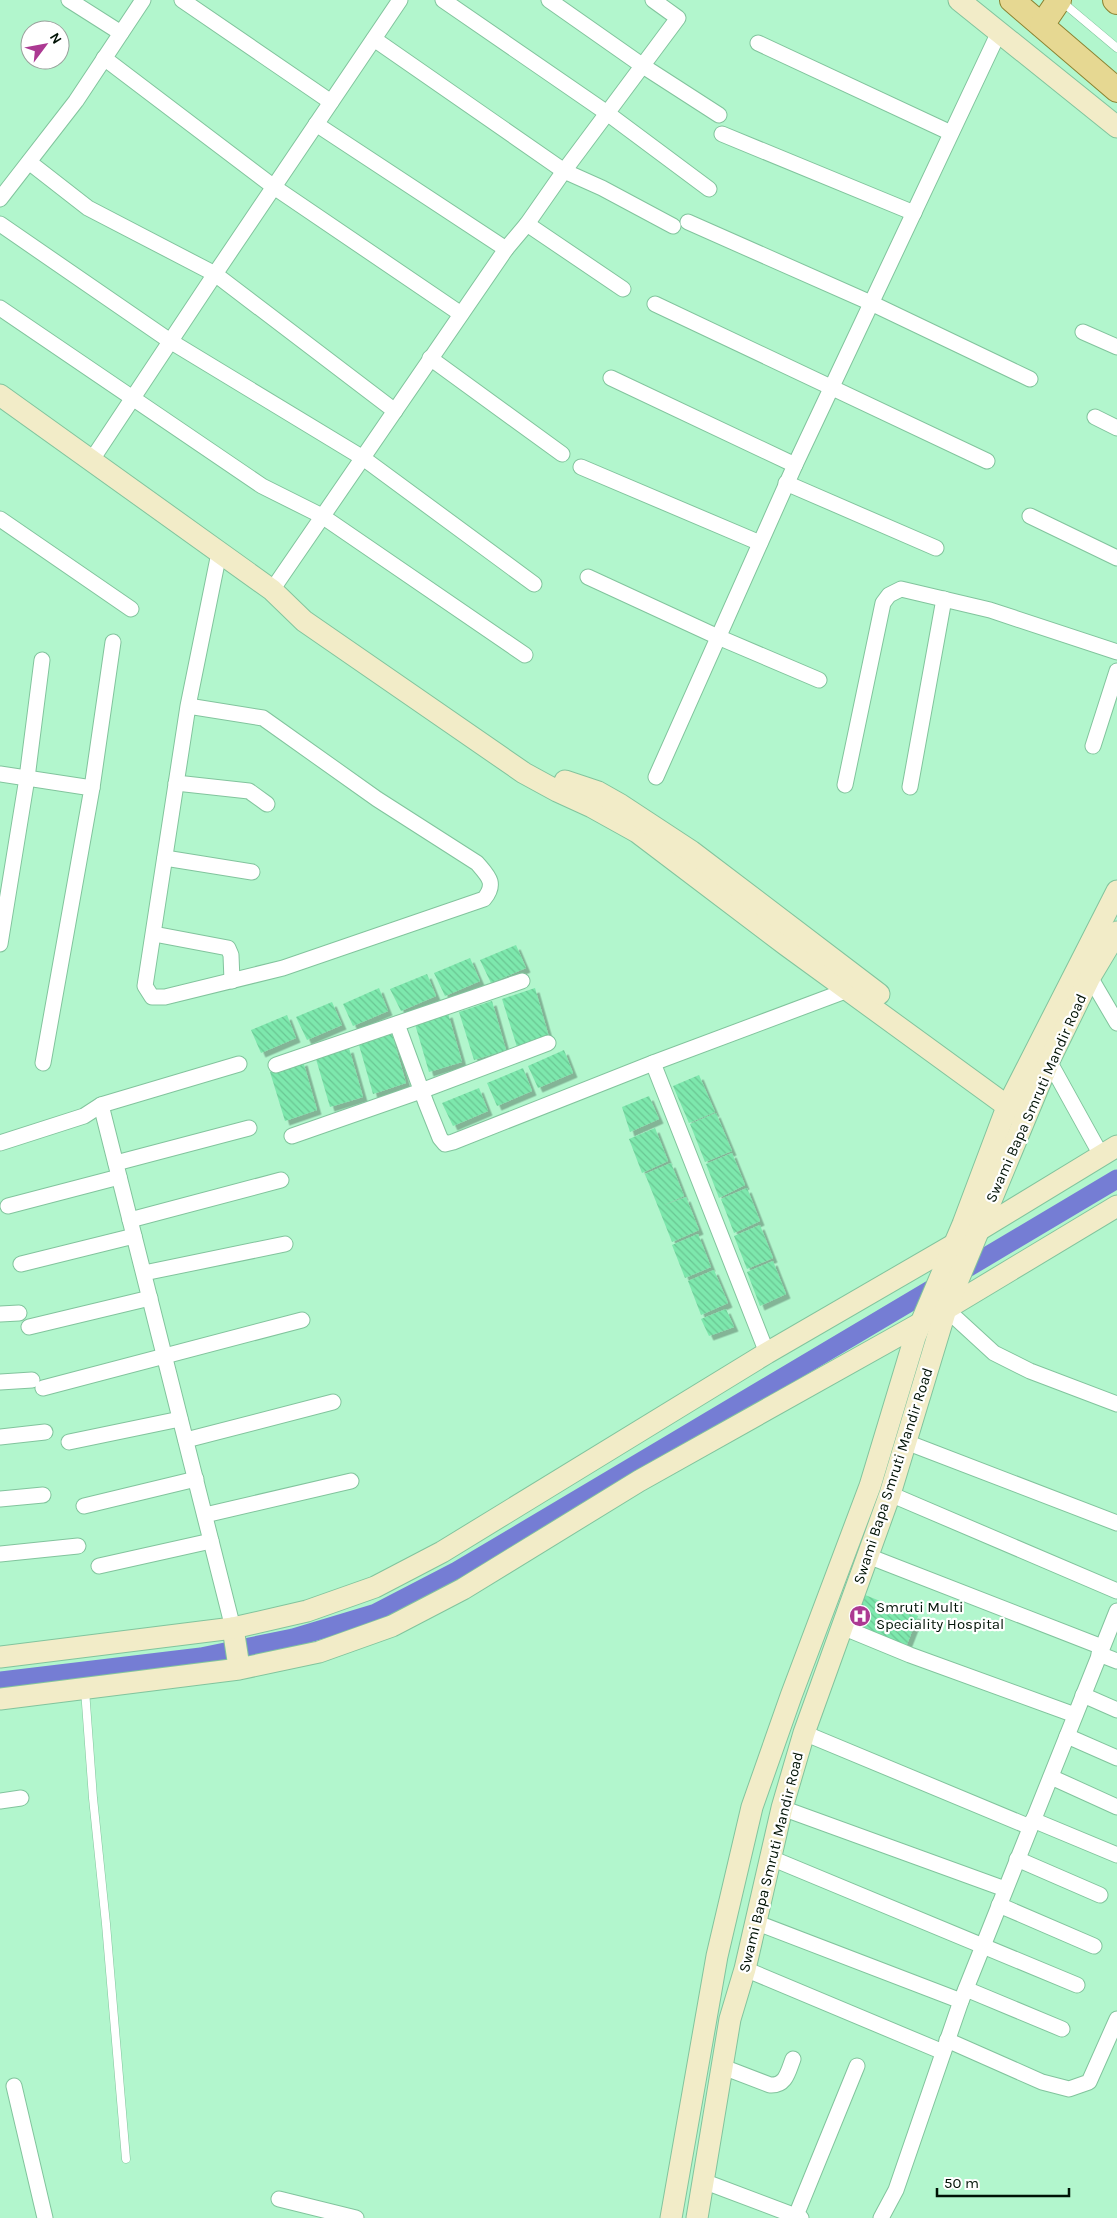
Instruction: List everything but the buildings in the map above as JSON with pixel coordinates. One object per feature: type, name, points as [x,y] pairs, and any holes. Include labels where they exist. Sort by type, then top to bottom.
[{"type":"main road","points":[[1012,0],[1117,90]]},
{"type":"main road","points":[[1042,25],[1059,0]]},
{"type":"street","points":[[69,0],[121,33]]},
{"type":"street","points":[[0,199],[76,101],[144,0]]},
{"type":"street","points":[[182,0],[331,102]]},
{"type":"street","points":[[442,0],[607,113],[709,190]]},
{"type":"street","points":[[549,0],[643,66],[719,115]]},
{"type":"street","points":[[278,596],[322,516],[430,358],[506,249],[528,224],[564,171],[678,18],[653,0]]},
{"type":"street","points":[[959,0],[1117,127]]},
{"type":"street","points":[[92,461],[132,398],[398,1]]},
{"type":"street","points":[[656,777],[786,483],[999,32]]},
{"type":"street","points":[[374,39],[564,171],[602,188],[672,226]]},
{"type":"street","points":[[758,44],[952,133]]},
{"type":"street","points":[[104,58],[274,187],[461,314]]},
{"type":"street","points":[[316,124],[506,249]]},
{"type":"street","points":[[722,134],[914,213]]},
{"type":"street","points":[[29,162],[88,208],[215,274],[395,411]]},
{"type":"street","points":[[688,222],[871,303],[1030,379]]},
{"type":"street","points":[[0,224],[170,341],[362,458],[534,584]]},
{"type":"street","points":[[528,224],[623,289]]},
{"type":"street","points":[[655,304],[987,460]]},
{"type":"street","points":[[0,308],[262,486],[322,516],[525,654]]},
{"type":"street","points":[[1083,332],[1117,347]]},
{"type":"street","points":[[430,358],[562,454]]},
{"type":"street","points":[[611,378],[795,465]]},
{"type":"street","points":[[0,396],[278,596],[304,621],[516,767],[566,789],[637,832],[786,945],[857,986],[1019,1106]]},
{"type":"street","points":[[1094,417],[1117,428]]},
{"type":"street","points":[[581,467],[760,543]]},
{"type":"street","points":[[786,483],[936,548]]},
{"type":"street","points":[[1030,516],[1117,558]]},
{"type":"street","points":[[0,519],[131,609]]},
{"type":"street","points":[[188,706],[264,718],[376,799],[477,863],[490,878],[490,891],[484,899],[283,968],[165,998],[152,997],[146,986],[176,783],[188,706],[219,553]]},
{"type":"street","points":[[588,577],[718,637],[819,680]]},
{"type":"street","points":[[845,785],[883,603],[889,595],[901,590],[990,610],[1117,652]]},
{"type":"street","points":[[910,787],[944,599]]},
{"type":"street","points":[[43,1063],[92,788],[113,642]]},
{"type":"street","points":[[0,944],[27,778],[42,660]]},
{"type":"street","points":[[1093,746],[1117,671]]},
{"type":"street","points":[[0,774],[92,788]]},
{"type":"street","points":[[176,783],[248,791],[267,804]]},
{"type":"street","points":[[165,858],[252,872]]},
{"type":"street","points":[[671,2218],[717,1956],[752,1807],[791,1696],[870,1486],[914,1337],[954,1244],[1117,891]]},
{"type":"street","name":"Swami Bapa Smruti Mandir Road","points":[[697,2218],[730,2019],[745,1969],[782,1808],[804,1733],[890,1494],[946,1309],[979,1230],[1019,1106],[1049,1061],[1090,977],[1117,932]]},
{"type":"street","points":[[154,934],[228,948],[231,951],[232,981]]},
{"type":"street","points":[[1090,977],[1117,1023]]},
{"type":"street","points":[[276,1065],[522,981]]},
{"type":"street","points":[[397,1024],[421,1091],[440,1138],[445,1144],[857,986]]},
{"type":"street","points":[[292,1136],[421,1091],[548,1043]]},
{"type":"street","points":[[0,1657],[233,1628],[307,1611],[375,1588],[442,1552],[767,1354],[979,1230],[1109,1150],[1049,1061]]},
{"type":"street","points":[[653,1063],[767,1354]]},
{"type":"street","points":[[0,1143],[84,1116],[101,1105],[239,1064]]},
{"type":"street","points":[[101,1105],[233,1628],[239,1668]]},
{"type":"street","points":[[8,1206],[249,1128]]},
{"type":"street","points":[[130,1220],[281,1180]]},
{"type":"street","points":[[0,1699],[239,1668],[319,1652],[392,1626],[462,1589],[639,1481],[946,1309],[1117,1206]]},
{"type":"street","points":[[20,1264],[134,1236]]},
{"type":"street","points":[[144,1273],[284,1244]]},
{"type":"street","points":[[29,1327],[150,1298]]},
{"type":"street","points":[[946,1309],[994,1353],[1030,1371],[1117,1404]]},
{"type":"street","points":[[0,1314],[19,1313]]},
{"type":"street","points":[[0,1382],[38,1384],[164,1356],[302,1320]]},
{"type":"street","points":[[186,1440],[333,1402]]},
{"type":"street","points":[[68,1442],[180,1419]]},
{"type":"street","points":[[0,1437],[45,1432]]},
{"type":"street","points":[[906,1442],[1117,1523]]},
{"type":"street","points":[[84,1506],[196,1479]]},
{"type":"street","points":[[204,1515],[351,1481]]},
{"type":"street","points":[[890,1494],[1117,1591]]},
{"type":"street","points":[[0,1499],[42,1495]]},
{"type":"street","points":[[99,1566],[211,1541]]},
{"type":"street","points":[[0,1554],[78,1546]]},
{"type":"street","points":[[868,1556],[1100,1650],[1117,1661]]},
{"type":"street","points":[[881,2218],[896,2190],[964,1995],[1117,1611]]},
{"type":"street","points":[[842,1627],[910,1655],[1075,1715]]},
{"type":"street","points":[[1083,1695],[1117,1710]]},
{"type":"street","points":[[804,1733],[1032,1824],[1117,1855]]},
{"type":"street","points":[[1067,1736],[1117,1758]]},
{"type":"street","points":[[1051,1777],[1117,1807]]},
{"type":"street","points":[[0,1801],[21,1798]]},
{"type":"street","points":[[782,1808],[1005,1889]]},
{"type":"street","points":[[771,1858],[1077,1985]]},
{"type":"street","points":[[1017,1859],[1100,1895]]},
{"type":"street","points":[[999,1904],[1094,1946]]},
{"type":"street","points":[[755,1922],[1062,2029]]},
{"type":"street","points":[[745,1969],[1042,2082],[1069,2089],[1089,2082],[1117,2019]]},
{"type":"street","points":[[723,2068],[777,2086],[783,2082],[793,2059]]},
{"type":"street","points":[[703,2181],[797,2217],[857,2066]]},
{"type":"street","points":[[14,2086],[45,2218]]},
{"type":"street","points":[[279,2199],[314,2213],[356,2218]]},
{"type":"lane","points":[[1059,0],[1117,48]]},
{"type":"lane","points":[[85,1688],[93,1798],[126,2159]]},
{"type":"waterway","points":[[0,1681],[201,1657],[293,1638],[376,1613],[457,1571],[1117,1179]]},
{"type":"place","name":"Smruti Multi Speciality Hospital","points":[[860,1616]]}]
